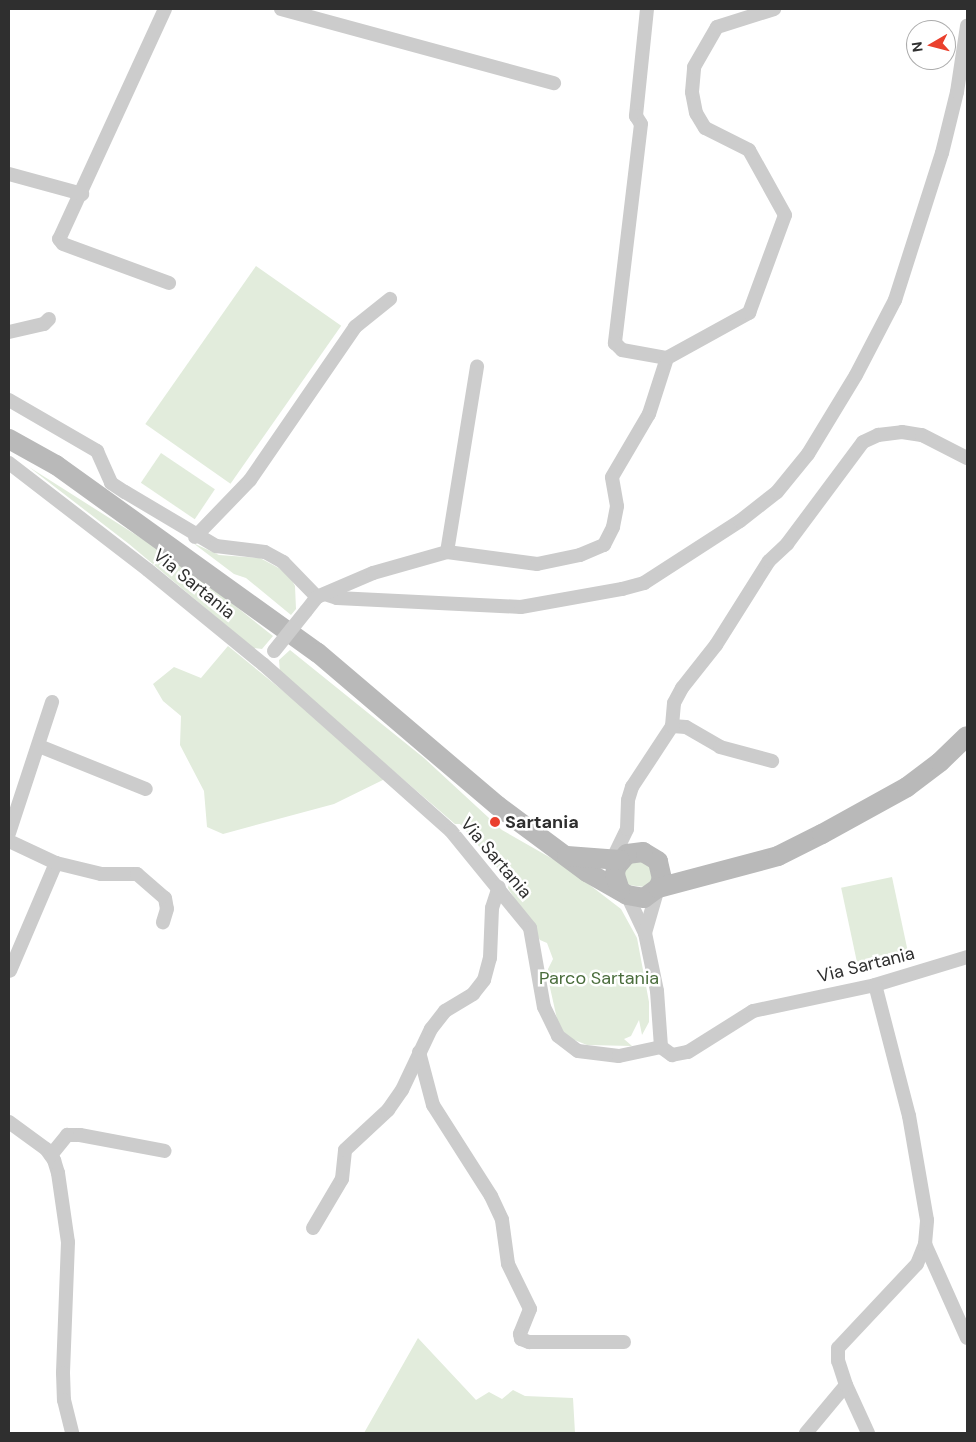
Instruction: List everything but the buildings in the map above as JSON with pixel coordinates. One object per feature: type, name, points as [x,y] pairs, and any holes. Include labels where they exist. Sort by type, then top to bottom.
[{"type":"street","points":[[165,9],[82,194],[59,239],[63,244],[169,283]]},
{"type":"street","points":[[281,9],[554,83]]},
{"type":"street","points":[[647,9],[636,116],[640,124],[615,343],[622,350],[667,358],[749,313],[782,227],[785,215],[749,150],[706,128],[696,113],[692,92],[694,67],[717,27],[774,9]]},
{"type":"street","points":[[9,400],[97,451],[111,483],[195,537],[216,546],[265,552],[283,562],[321,596],[521,608],[644,583],[740,521],[777,492],[808,454],[856,375],[895,300],[942,153],[957,92],[967,26]]},
{"type":"street","points":[[9,174],[82,194]]},
{"type":"street","points":[[195,537],[250,480],[355,327],[390,299]]},
{"type":"street","points":[[9,332],[44,324],[48,318]]},
{"type":"street","points":[[263,664],[306,611],[321,596],[372,573],[447,552],[537,564],[580,555],[604,546],[613,527],[617,506],[612,477],[649,414],[667,358]]},
{"type":"street","points":[[447,552],[477,366]]},
{"type":"street","points":[[661,1047],[657,991],[645,933],[615,875],[616,860],[624,839],[629,817],[628,800],[632,787],[672,726],[674,703],[682,688],[716,644],[769,561],[788,544],[863,442],[878,435],[902,432],[922,436],[967,458]]},
{"type":"street","points":[[9,439],[56,465],[318,653],[498,806],[564,855],[623,892],[644,898],[660,879],[714,872],[778,856],[868,810],[927,772],[967,736]]},
{"type":"street","name":"Via Sartania","points":[[9,463],[263,664],[451,831],[499,887],[530,928],[544,1007],[558,1036],[578,1051],[619,1056],[661,1047],[672,1056],[688,1052],[753,1010],[874,984],[967,957]]},
{"type":"street","points":[[9,833],[52,702]]},
{"type":"street","points":[[672,726],[686,727],[720,747],[772,761]]},
{"type":"street","points":[[39,746],[146,789]]},
{"type":"street","points":[[629,817],[644,852]]},
{"type":"street","points":[[9,841],[56,864],[101,874],[136,874],[165,898],[167,909],[163,922]]},
{"type":"street","points":[[564,855],[616,860],[627,854],[644,852],[652,855],[660,879],[645,933]]},
{"type":"street","points":[[10,971],[56,864]]},
{"type":"street","points":[[313,1228],[342,1179],[345,1150],[388,1110],[402,1090],[419,1052],[445,1011],[473,994],[484,980],[490,958],[494,898],[499,887]]},
{"type":"street","points":[[868,1433],[846,1385],[838,1361],[838,1348],[917,1264],[925,1244],[927,1220],[905,1097],[874,984]]},
{"type":"street","points":[[419,1052],[433,1104],[491,1196],[502,1220],[508,1264],[530,1309],[520,1334],[521,1339],[529,1342],[624,1342]]},
{"type":"street","points":[[9,1122],[50,1155],[58,1173],[68,1242],[64,1400],[72,1433]]},
{"type":"street","points":[[50,1155],[67,1136],[80,1135],[165,1151]]},
{"type":"street","points":[[925,1244],[967,1338]]},
{"type":"street","points":[[806,1433],[846,1385]]},
{"type":"green space","points":[[256,266],[341,326],[230,484],[145,424]]},
{"type":"green space","points":[[161,453],[215,489],[195,519],[141,483]]},
{"type":"green space","points":[[29,467],[185,566],[273,636],[262,649],[253,648],[129,544]]},
{"type":"green space","points":[[193,543],[219,555],[260,558],[288,573],[295,586],[296,609],[291,615],[246,578],[234,574]]},
{"type":"green space","points":[[228,646],[389,777],[334,804],[223,834],[207,827],[204,791],[180,745],[181,716],[163,701],[153,684],[174,667],[201,678]]},
{"type":"green space","name":"Parco Sartania","points":[[290,650],[424,758],[502,830],[565,866],[621,909],[637,938],[649,1002],[649,1022],[642,1035],[639,1020],[631,1036],[624,1039],[632,1046],[587,1045],[572,1039],[559,1028],[549,983],[548,969],[553,959],[547,943],[540,940],[508,888],[509,882],[460,824],[455,824],[280,673],[279,660]]},
{"type":"green space","points":[[636,860],[652,865],[654,879],[645,887],[628,885],[621,868]]},
{"type":"green space","points":[[892,877],[909,955],[858,966],[841,888]]},
{"type":"green space","points":[[418,1338],[476,1400],[489,1392],[502,1399],[513,1390],[525,1396],[573,1398],[575,1433],[364,1433]]},
{"type":"place","name":"Sartania","points":[[495,822]]}]
